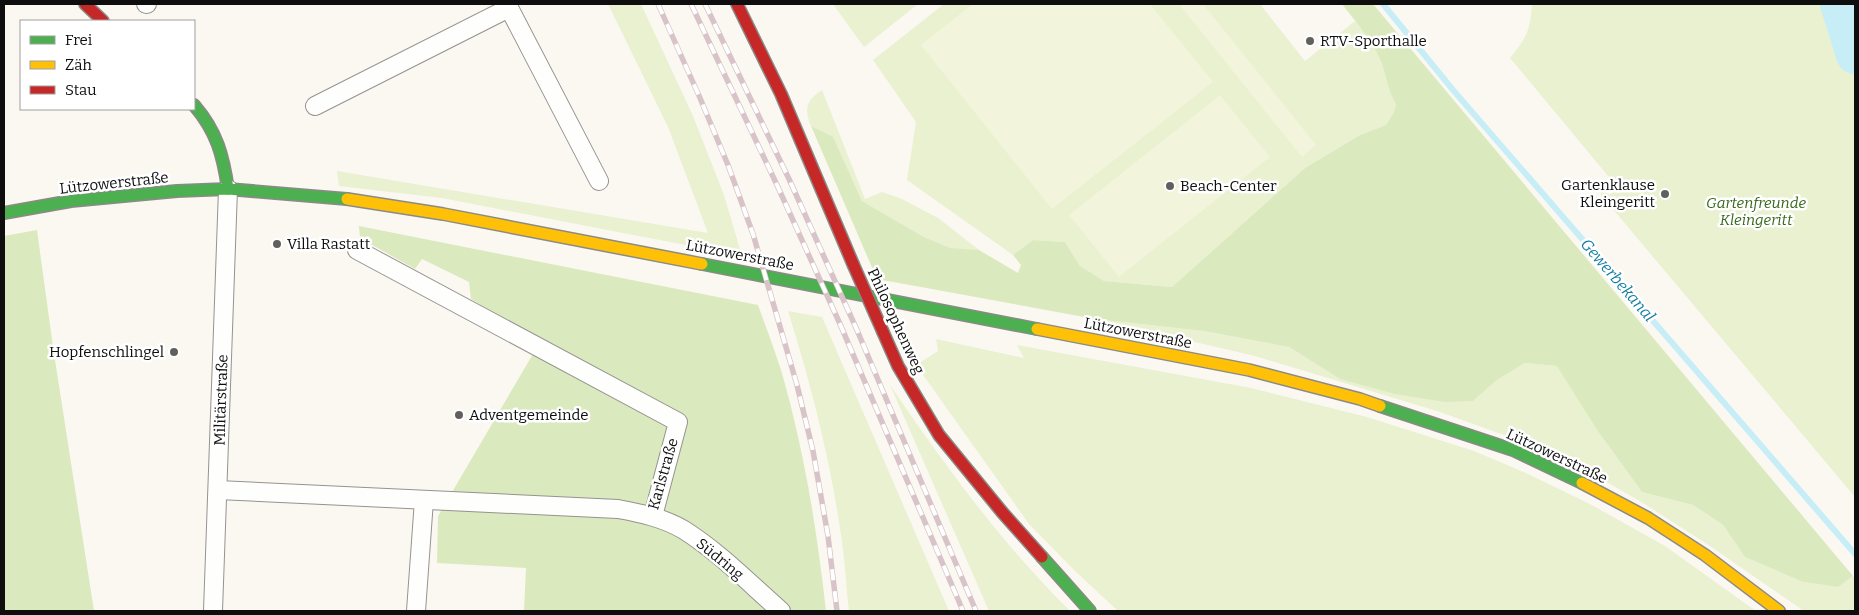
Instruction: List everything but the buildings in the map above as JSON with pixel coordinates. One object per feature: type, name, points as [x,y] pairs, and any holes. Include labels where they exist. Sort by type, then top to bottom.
[{"type":"main road","points":[[85,4],[102,20]]},
{"type":"main road","name":"Philosophenweg","points":[[737,4],[781,94],[898,366],[939,435],[1002,512],[1090,611]]},
{"type":"main road","points":[[195,106],[211,125],[220,145],[228,188]]},
{"type":"main road","name":"Lützowerstraße","points":[[4,213],[71,201],[228,188],[348,199],[443,214],[1249,370],[1360,398],[1422,422],[1513,450],[1581,482],[1648,518],[1705,555],[1779,611]]},
{"type":"street","points":[[315,106],[508,6],[599,181]]},
{"type":"street","name":"Militärstraße","points":[[214,611],[228,188]]},
{"type":"street","name":"Karlstraße","points":[[218,490],[618,509],[653,516],[678,422],[357,250]]},
{"type":"street","points":[[416,611],[424,500]]},
{"type":"street","name":"Südring","points":[[653,516],[683,530],[782,611]]},
{"type":"green space","points":[[608,4],[641,4],[693,116],[724,195],[742,256],[442,198],[339,186],[337,171],[708,233],[668,127]]},
{"type":"green space","points":[[833,4],[918,4],[864,47]]},
{"type":"green space","points":[[944,4],[1260,4],[1305,61],[1355,21],[1378,55],[1396,104],[1394,112],[1386,125],[1360,135],[1305,168],[1172,287],[1104,281],[1080,266],[1065,242],[1033,240],[1013,255],[907,180],[916,122],[873,60]]},
{"type":"green space","points":[[973,4],[1150,4],[1213,82],[1052,209],[921,45]]},
{"type":"green space","points":[[1179,4],[1203,4],[1316,145],[1302,157]]},
{"type":"green space","points":[[1342,4],[1373,4],[1853,576],[1838,587],[1803,582],[1745,557],[1723,525],[1693,505],[1642,492],[1597,430],[1557,366],[1525,363],[1497,380],[1473,401],[1445,402],[1395,394],[1340,379],[1289,347],[1204,331],[1095,319],[877,279],[811,126],[833,137],[862,201],[924,237],[950,248],[979,250],[1018,273],[1021,265],[1013,255],[1033,240],[1065,242],[1080,266],[1104,281],[1172,287],[1305,168],[1360,135],[1386,125],[1394,112],[1396,104],[1380,59],[1367,37]]},
{"type":"green space","name":"Gartenfreunde Kleingeritt","points":[[1532,4],[1834,4],[1855,70],[1855,497],[1601,195],[1599,187],[1609,195],[1618,188],[1510,58],[1527,33]]},
{"type":"green space","points":[[1847,4],[1855,4],[1855,29]]},
{"type":"green space","points":[[822,90],[865,199],[882,192],[902,199],[938,218],[979,250],[950,249],[924,237],[862,201],[833,138],[811,126],[807,110],[808,105]]},
{"type":"green space","name":"Beach-Center","points":[[1220,95],[1270,157],[1119,277],[1069,215]]},
{"type":"green space","points":[[359,226],[758,305],[781,370],[803,460],[814,520],[826,611],[524,611],[526,568],[437,563],[438,516],[540,342],[471,299],[469,282],[422,259],[415,269],[360,238]]},
{"type":"green space","points":[[37,230],[94,611],[4,611],[4,236]]},
{"type":"green space","points":[[788,311],[822,317],[949,611],[849,611],[837,507],[812,394]]},
{"type":"green space","points":[[1095,319],[1204,331],[1289,347],[1340,379],[1473,401],[1497,380],[1525,363],[1558,366],[1597,430],[1642,492],[1693,505],[1723,525],[1745,557],[1803,582],[1838,587],[1853,576],[1855,578],[1855,609],[1853,611],[1804,611],[1710,546],[1643,503],[1584,469],[1515,439],[1440,412],[1255,356]]},
{"type":"green space","points":[[936,339],[1024,358],[1017,345],[1251,388],[1367,417],[1474,451],[1526,473],[1590,504],[1665,546],[1756,611],[1118,611],[1029,524],[916,365],[938,351]]},
{"type":"green space","points":[[890,385],[974,502],[1020,558],[1070,611],[989,611]]},
{"type":"waterway","name":"Gewerbekanal","points":[[1383,4],[1453,90],[1855,554]]},
{"type":"waterway","points":[[1839,4],[1855,55]]},
{"type":"railway","points":[[658,4],[728,165],[753,234],[797,385],[813,451],[828,536],[837,611]]},
{"type":"railway","points":[[691,4],[777,185],[840,324],[963,611]]},
{"type":"railway","points":[[705,4],[789,179],[857,330],[976,611]]},
{"type":"traffic: fast","points":[[195,106],[214,134],[218,144],[228,189]]},
{"type":"traffic: fast","points":[[4,213],[71,201],[177,191],[228,189],[347,199]]},
{"type":"traffic: fast","points":[[702,264],[1037,329]]},
{"type":"traffic: fast","points":[[1380,406],[1513,450],[1582,483]]},
{"type":"traffic: fast","points":[[1042,557],[1090,611]]},
{"type":"traffic: slow","points":[[347,199],[443,214],[702,264]]},
{"type":"traffic: slow","points":[[1037,329],[1249,370],[1380,406]]},
{"type":"traffic: slow","points":[[1582,483],[1648,518],[1705,555],[1779,611]]},
{"type":"traffic: jam","points":[[85,4],[102,20]]},
{"type":"traffic: jam","points":[[737,4],[781,94],[853,264]]},
{"type":"traffic: jam","points":[[853,264],[883,332]]},
{"type":"traffic: jam","points":[[883,332],[898,366],[939,435],[1002,512],[1042,557]]},
{"type":"place","name":"RTV-Sporthalle","points":[[1310,41]]},
{"type":"place","name":"Beach-Center","points":[[1170,186]]},
{"type":"place","name":"Gartenklause Kleingeritt","points":[[1665,194]]},
{"type":"place","name":"Villa Rastatt","points":[[277,244]]},
{"type":"place","name":"Hopfenschlingel","points":[[174,352]]},
{"type":"place","name":"Adventgemeinde","points":[[459,415]]}]
